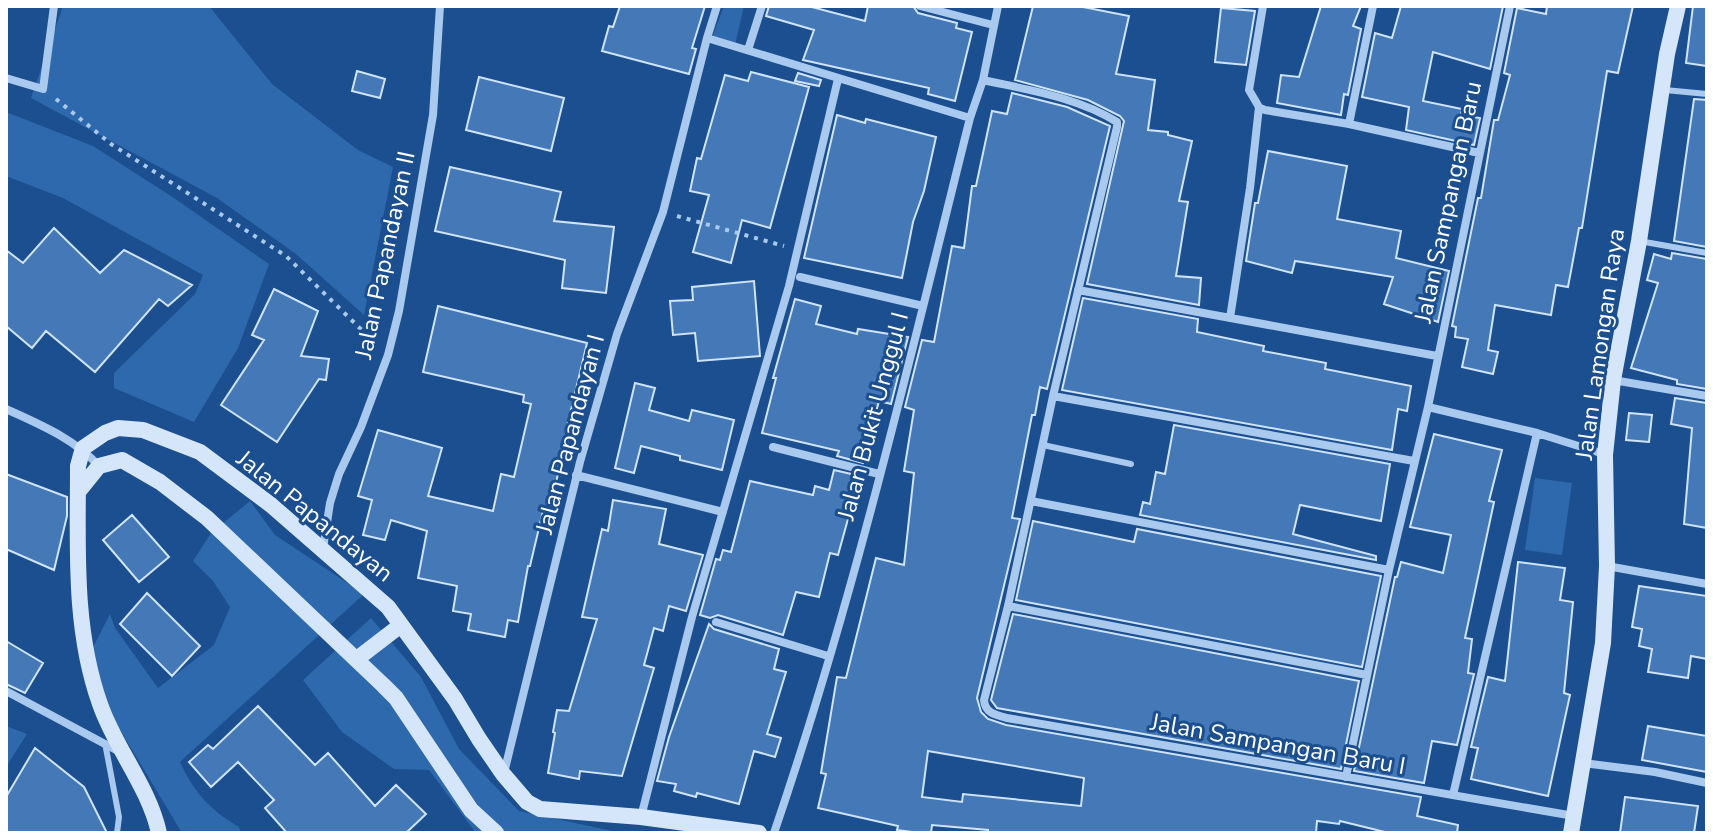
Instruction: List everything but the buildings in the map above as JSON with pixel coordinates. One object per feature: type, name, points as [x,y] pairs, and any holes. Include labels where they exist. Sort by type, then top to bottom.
[{"type":"main road","name":"Jalan Lamongan Raya","points":[[1573,824],[1603,643],[1607,566],[1605,455],[1613,380],[1639,241],[1661,89],[1678,6]]},
{"type":"main road","name":"Jalan Papandayan","points":[[83,448],[118,428],[143,430],[200,452],[271,505],[388,607],[455,699],[503,774],[527,802],[540,809],[641,817],[759,833]]},
{"type":"main road","points":[[83,448],[78,466],[79,620],[87,664],[101,708],[126,755],[159,833]]},
{"type":"main road","points":[[78,492],[99,466],[122,460],[150,475],[186,501],[358,658],[396,698],[471,810],[496,833]]},
{"type":"main road","points":[[358,658],[401,625]]},
{"type":"street","points":[[6,78],[43,89],[54,6]]},
{"type":"street","name":"Jalan Papandayan II","points":[[323,550],[330,503],[339,474],[361,427],[388,355],[399,311],[433,115],[440,6]]},
{"type":"street","name":"Jalan Papandayan I","points":[[503,774],[576,475],[617,334],[663,212],[717,6]]},
{"type":"street","points":[[748,50],[762,6]]},
{"type":"street","points":[[920,6],[993,25]]},
{"type":"street","name":"Jalan Bukit Unggul I","points":[[774,833],[794,774],[879,474],[970,118],[983,80],[998,6]]},
{"type":"street","points":[[1263,6],[1249,90],[1259,107],[1479,153]]},
{"type":"street","points":[[1349,124],[1373,6]]},
{"type":"street","name":"Jalan Sampangan Baru","points":[[1346,777],[1389,570],[1428,407],[1510,6]]},
{"type":"street","points":[[707,38],[970,118]]},
{"type":"street","points":[[641,817],[705,575],[772,347],[838,79]]},
{"type":"street","points":[[983,80],[1072,101],[1117,122],[1008,606],[1367,675]]},
{"type":"street","points":[[1230,318],[1259,107]]},
{"type":"street","points":[[800,277],[923,306]]},
{"type":"street","points":[[1078,290],[1437,356]]},
{"type":"street","points":[[1613,380],[1707,396]]},
{"type":"street","points":[[1053,396],[1414,461]]},
{"type":"street","points":[[1428,407],[1537,433],[1605,455]]},
{"type":"street","points":[[6,409],[58,432],[83,448],[99,466]]},
{"type":"street","points":[[1453,795],[1537,433]]},
{"type":"street","points":[[773,447],[879,474]]},
{"type":"street","points":[[576,475],[723,512]]},
{"type":"street","points":[[1031,501],[1389,570]]},
{"type":"street","points":[[1607,566],[1707,584]]},
{"type":"street","name":"Jalan Sampangan Baru I","points":[[1008,606],[984,700],[990,713],[1453,795],[1573,824]]},
{"type":"street","points":[[716,622],[828,656]]},
{"type":"street","points":[[6,691],[126,755]]},
{"type":"street","points":[[1583,763],[1655,772],[1707,783]]},
{"type":"lane","points":[[1661,89],[1707,94]]},
{"type":"lane","points":[[1639,241],[1707,253]]},
{"type":"lane","points":[[1043,445],[1131,464]]},
{"type":"lane","points":[[105,743],[119,817],[117,833]]},
{"type":"path","points":[[43,89],[111,144],[286,256],[388,355]]},
{"type":"path","points":[[663,212],[797,252]]},
{"type":"shaded area","points":[[63,6],[209,6],[272,84],[358,150],[393,167],[364,315],[296,254],[217,198],[31,98]]},
{"type":"shaded area","points":[[724,6],[744,6],[735,45],[712,38]]},
{"type":"shaded area","points":[[6,112],[93,146],[269,264],[238,348],[194,422],[114,388],[114,373],[195,294],[203,275],[63,198],[6,176]]},
{"type":"shaded area","points":[[1535,478],[1572,483],[1562,555],[1525,550]]},
{"type":"shaded area","points":[[250,501],[275,535],[364,594],[180,762],[204,799],[239,827],[241,833],[182,833],[107,708],[90,653],[110,614],[115,628],[158,688],[214,645],[230,607],[213,581],[193,561],[211,533]]},
{"type":"shaded area","points":[[371,618],[421,677],[459,749],[519,811],[622,833],[476,833],[429,770],[394,769],[342,732],[303,680]]},
{"type":"shaded area","points":[[6,726],[27,734],[6,767]]}]
